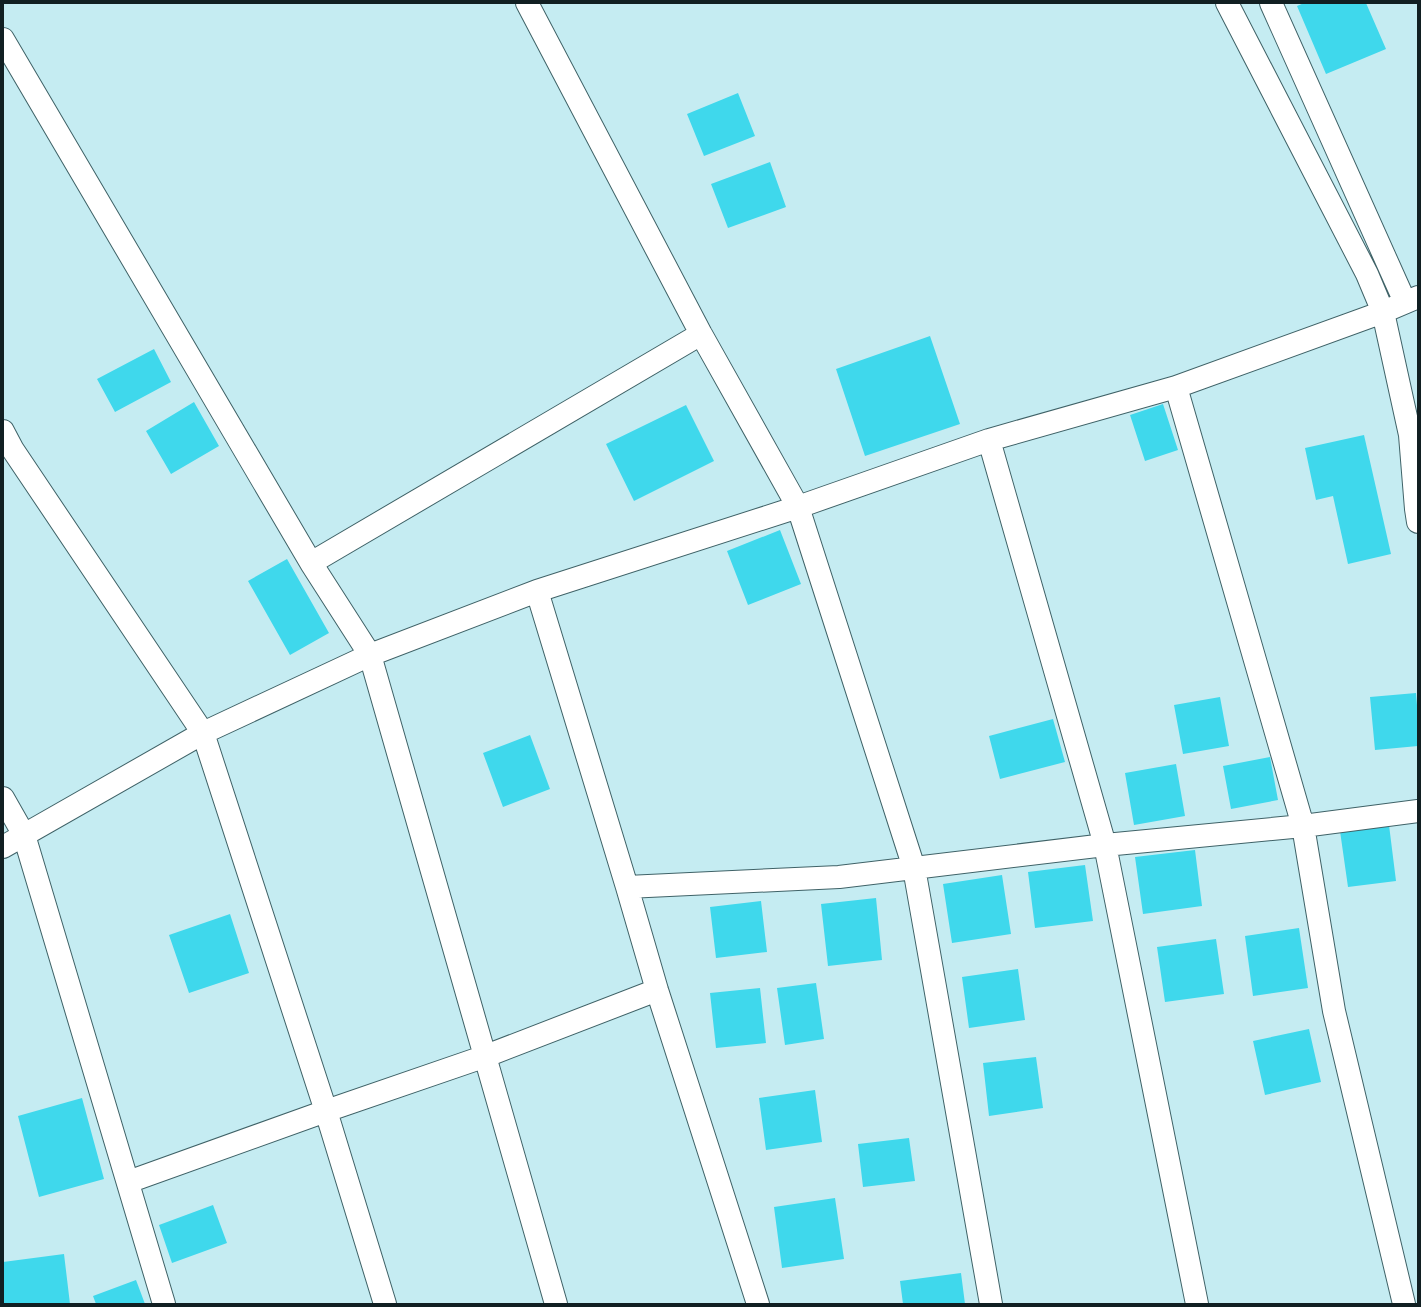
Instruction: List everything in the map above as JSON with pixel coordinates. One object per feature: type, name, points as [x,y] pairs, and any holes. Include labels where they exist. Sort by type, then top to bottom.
[{"type":"street","points":[[527,3],[701,334],[798,507],[914,868],[991,1304]]},
{"type":"street","points":[[1227,3],[1367,274],[1383,312],[1410,435],[1418,522]]},
{"type":"street","points":[[3,847],[203,733],[370,655],[537,592],[798,507],[989,440],[1176,387],[1383,312],[1411,300],[1271,3]]},
{"type":"street","points":[[3,39],[311,562],[370,655],[556,1304]]},
{"type":"street","points":[[311,562],[701,334]]},
{"type":"street","points":[[1176,387],[1303,826],[1334,1011],[1404,1304]]},
{"type":"street","points":[[3,431],[12,450],[203,733],[326,1111],[385,1304]]},
{"type":"street","points":[[989,440],[1105,845],[1197,1304]]},
{"type":"street","points":[[537,592],[657,990],[758,1304]]},
{"type":"street","points":[[3,798],[24,835],[164,1304]]},
{"type":"street","points":[[627,887],[839,877],[1105,845],[1303,826],[1418,811]]},
{"type":"street","points":[[128,1182],[326,1111],[486,1056],[657,990]]},
{"type":"building","points":[[1304,3],[1366,3],[1386,49],[1326,74],[1297,6]]},
{"type":"building","points":[[738,93],[755,136],[704,156],[687,114]]},
{"type":"building","points":[[770,162],[786,207],[728,228],[711,184]]},
{"type":"building","points":[[930,336],[960,424],[865,456],[836,369]]},
{"type":"building","points":[[154,349],[171,382],[115,412],[97,379]]},
{"type":"building","points":[[194,402],[219,446],[171,474],[146,431]]},
{"type":"building","points":[[1163,404],[1178,450],[1145,461],[1130,415]]},
{"type":"building","points":[[686,405],[714,461],[634,501],[606,444]]},
{"type":"building","points":[[1364,435],[1391,554],[1348,564],[1333,496],[1316,500],[1305,448]]},
{"type":"building","points":[[780,530],[801,584],[748,605],[727,551]]},
{"type":"building","points":[[287,559],[329,633],[290,655],[248,581]]},
{"type":"building","points":[[1416,693],[1418,746],[1375,750],[1370,697]]},
{"type":"building","points":[[1220,697],[1229,746],[1183,754],[1174,705]]},
{"type":"building","points":[[1053,719],[1065,762],[1000,779],[989,736]]},
{"type":"building","points":[[530,735],[550,789],[503,807],[483,753]]},
{"type":"building","points":[[1270,757],[1278,800],[1231,809],[1223,766]]},
{"type":"building","points":[[1176,764],[1185,816],[1134,825],[1125,773]]},
{"type":"building","points":[[1389,825],[1396,881],[1348,887],[1340,831]]},
{"type":"building","points":[[1195,850],[1202,906],[1143,914],[1135,857]]},
{"type":"building","points":[[1085,865],[1093,921],[1035,928],[1028,872]]},
{"type":"building","points":[[1002,875],[1011,934],[952,943],[943,884]]},
{"type":"building","points":[[876,898],[882,960],[828,966],[821,904]]},
{"type":"building","points":[[761,901],[767,952],[716,958],[710,907]]},
{"type":"building","points":[[230,914],[249,973],[189,993],[169,935]]},
{"type":"building","points":[[1299,928],[1308,988],[1253,996],[1245,936]]},
{"type":"building","points":[[1216,939],[1224,994],[1165,1002],[1157,947]]},
{"type":"building","points":[[1018,969],[1025,1020],[969,1028],[962,977]]},
{"type":"building","points":[[816,983],[824,1039],[785,1045],[777,988]]},
{"type":"building","points":[[760,988],[766,1043],[716,1048],[710,993]]},
{"type":"building","points":[[1309,1029],[1321,1082],[1265,1095],[1253,1041]]},
{"type":"building","points":[[1036,1057],[1043,1108],[989,1116],[983,1063]]},
{"type":"building","points":[[815,1090],[822,1142],[766,1150],[759,1098]]},
{"type":"building","points":[[82,1098],[104,1179],[39,1197],[18,1116]]},
{"type":"building","points":[[909,1138],[915,1181],[863,1187],[858,1144]]},
{"type":"building","points":[[835,1198],[844,1259],[782,1268],[774,1207]]},
{"type":"building","points":[[213,1205],[227,1243],[172,1263],[159,1225]]},
{"type":"building","points":[[64,1254],[70,1304],[3,1304],[3,1262]]},
{"type":"building","points":[[961,1273],[965,1304],[903,1304],[900,1281]]},
{"type":"building","points":[[136,1280],[145,1304],[96,1304],[93,1296]]}]
